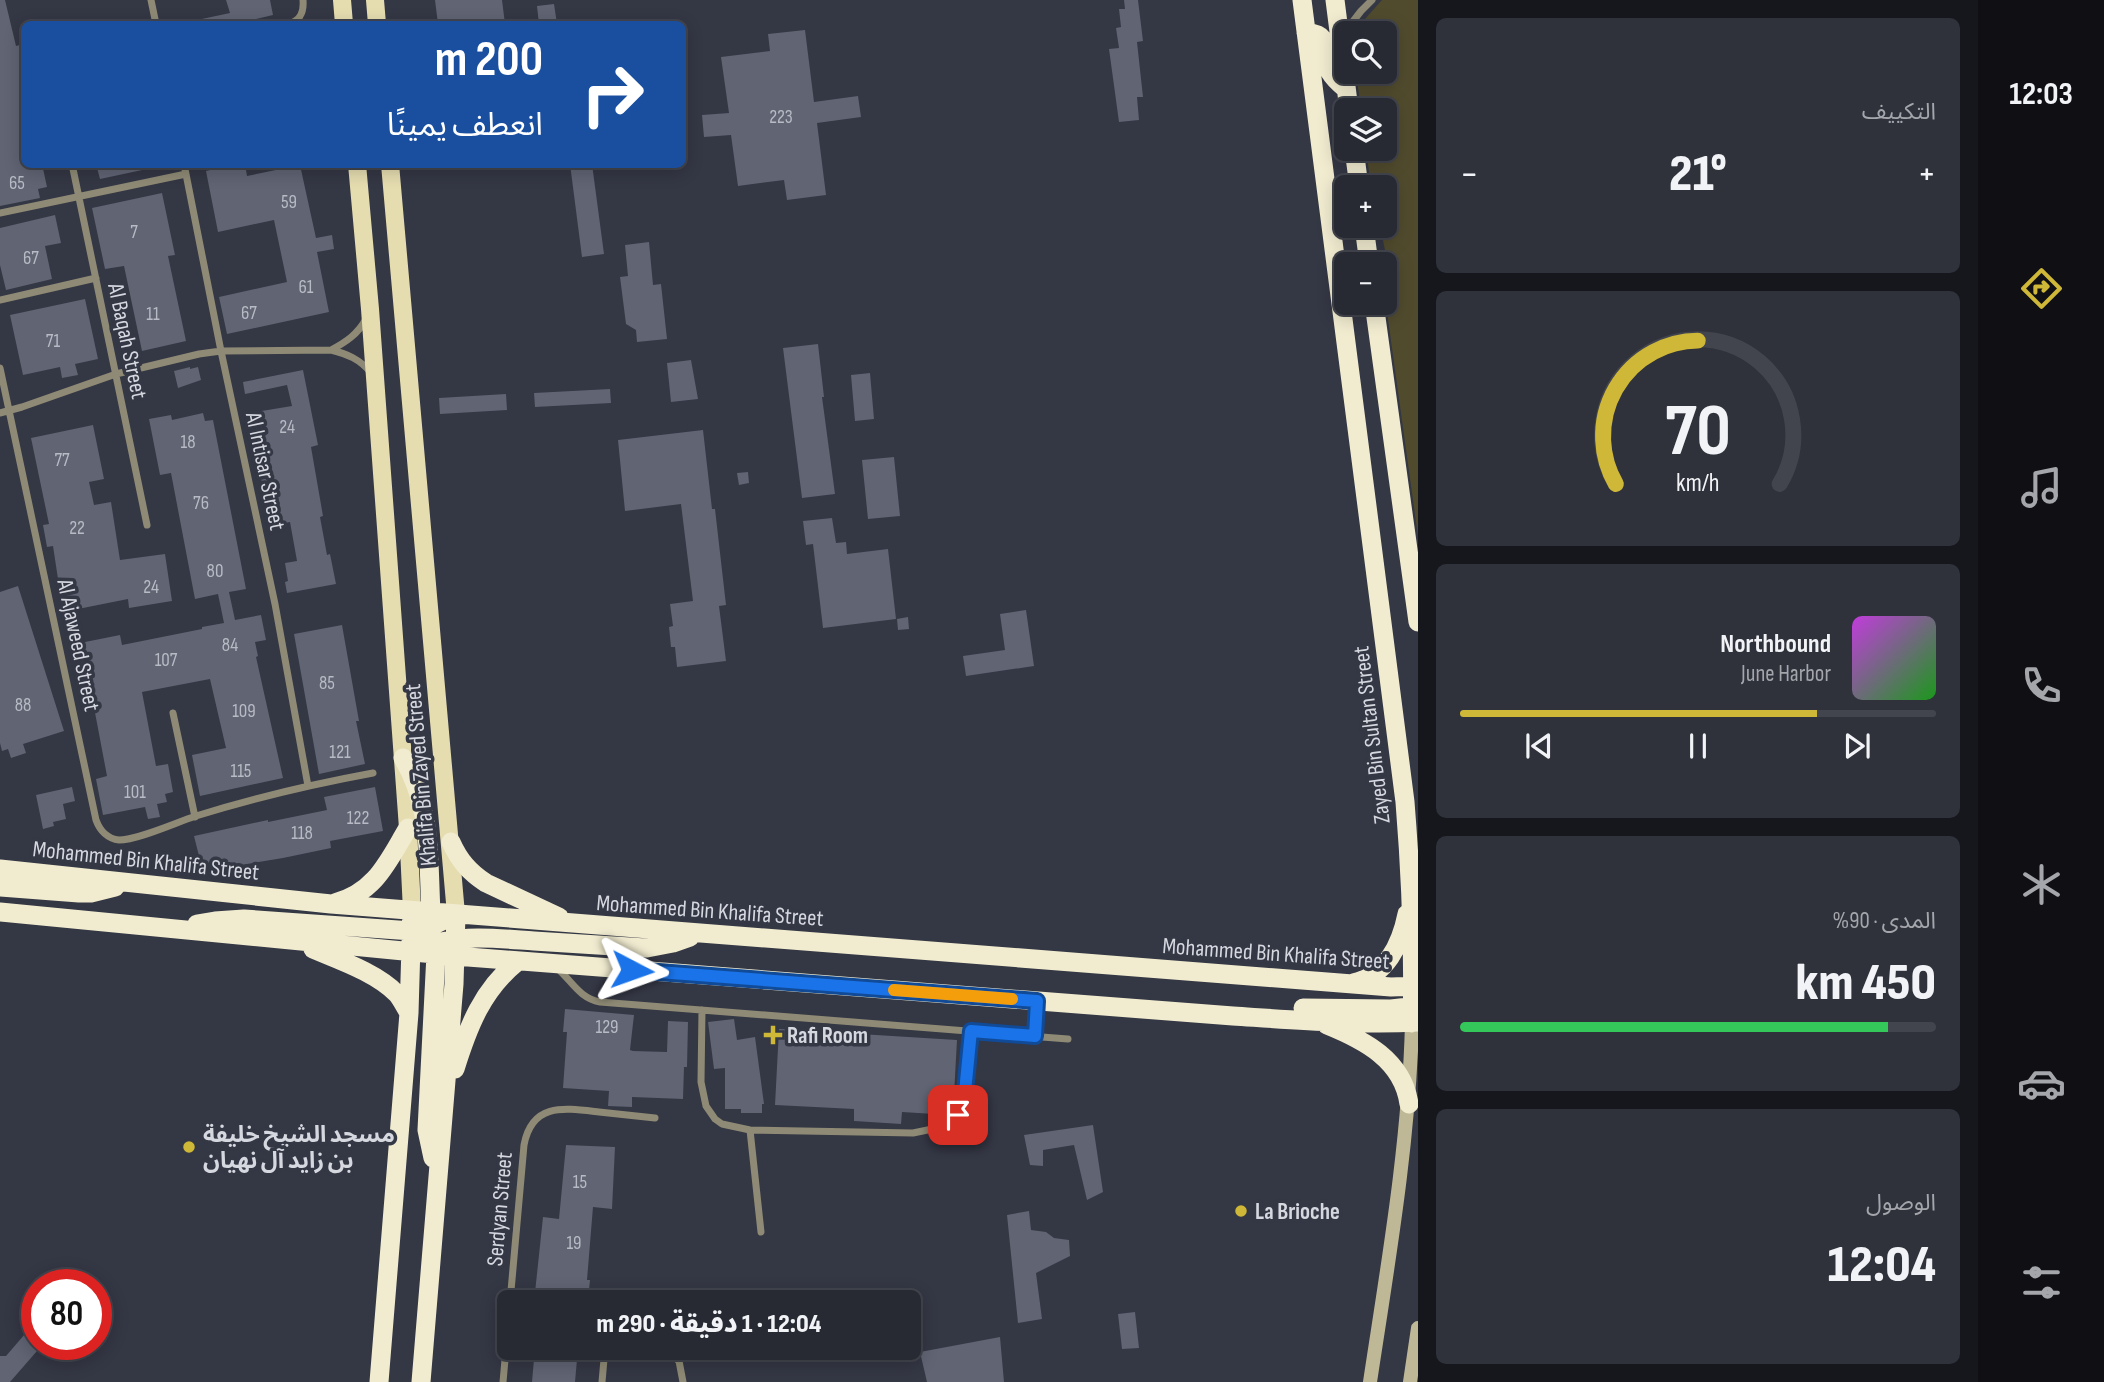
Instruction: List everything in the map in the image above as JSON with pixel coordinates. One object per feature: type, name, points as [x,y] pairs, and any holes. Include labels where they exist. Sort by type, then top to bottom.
[{"type":"highway","name":"Zayed Bin Sultan Street","points":[[1302,0],[1405,803],[1416,1005]]},
{"type":"highway","points":[[1335,0],[1338,21]]},
{"type":"highway","points":[[1306,33],[1314,33],[1323,39],[1329,69],[1346,89]]},
{"type":"highway","points":[[1345,84],[1347,98]]},
{"type":"highway","points":[[1376,315],[1418,622]]},
{"type":"highway","points":[[403,758],[417,785],[425,815],[434,934],[427,1130],[433,1158],[439,1171]]},
{"type":"highway","points":[[1405,803],[1418,833]]},
{"type":"highway","points":[[331,904],[351,897],[378,878],[408,828]]},
{"type":"highway","points":[[451,842],[461,861],[476,877],[574,924]]},
{"type":"highway","name":"Mohammed Bin Khalifa Street","points":[[5,868],[331,904],[518,961],[1312,1021],[1416,1005]]},
{"type":"highway","points":[[0,887],[79,893],[103,891],[126,882]]},
{"type":"highway","points":[[1349,983],[1374,975],[1387,961],[1403,929],[1411,884]]},
{"type":"highway","name":"Mohammed Bin Khalifa Street","points":[[0,912],[411,952],[456,914],[1349,983],[1391,987],[1416,1005]]},
{"type":"highway","points":[[183,930],[200,923],[244,919],[647,948],[698,934]]},
{"type":"highway","name":"Khalifa Bin Zayed Street","points":[[421,1382],[444,1103],[434,934]]},
{"type":"highway","points":[[296,941],[357,968],[388,987],[410,1013]]},
{"type":"highway","points":[[379,1382],[410,1013],[411,952]]},
{"type":"highway","points":[[444,1103],[473,1017],[499,978],[518,961]]},
{"type":"highway","points":[[1233,1016],[1261,1008],[1391,1009],[1416,1005]]},
{"type":"highway","points":[[1312,1021],[1341,1031],[1382,1055],[1399,1075],[1409,1104]]},
{"type":"main road","points":[[342,0],[344,21]]},
{"type":"main road","points":[[375,0],[377,21]]},
{"type":"main road","name":"Khalifa Bin Zayed Street","points":[[357,168],[408,828],[434,934]]},
{"type":"main road","name":"Khalifa Bin Zayed Street","points":[[390,168],[456,914]]},
{"type":"main road","name":"Zayed Bin Sultan Street","points":[[1370,1382],[1391,1251],[1409,1104],[1416,1005]]},
{"type":"main road","points":[[1410,1382],[1418,1328]]},
{"type":"street","points":[[150,0],[155,21]]},
{"type":"street","points":[[295,21],[302,13],[303,0]]},
{"type":"street","points":[[1354,21],[1372,0]]},
{"type":"street","name":"Al Baqah Street","points":[[73,168],[147,525]]},
{"type":"street","name":"Al Intisar Street","points":[[185,168],[275,604],[308,786]]},
{"type":"street","points":[[0,213],[186,174]]},
{"type":"street","points":[[0,300],[96,278]]},
{"type":"street","points":[[331,350],[344,344],[355,334],[370,309]]},
{"type":"street","points":[[0,412],[116,374],[187,356],[221,351],[331,350],[356,359],[375,379]]},
{"type":"street","name":"Al Ajaweed Street","points":[[0,368],[99,827],[112,838],[126,839],[308,786],[373,773]]},
{"type":"street","points":[[173,713],[195,817]]},
{"type":"street","points":[[551,963],[578,992],[594,1001],[1068,1039]]},
{"type":"street","points":[[1035,1036],[1037,1001]]},
{"type":"street","points":[[702,1010],[701,1082],[706,1106],[722,1124],[750,1130],[913,1133],[947,1126],[958,1115],[964,1102],[971,1031]]},
{"type":"street","name":"Serdyan Street","points":[[511,1290],[524,1145],[528,1131],[536,1120],[548,1111],[563,1108],[655,1118]]},
{"type":"street","points":[[750,1130],[761,1231]]},
{"type":"street","points":[[503,1382],[505,1360]]},
{"type":"street","points":[[602,1382],[604,1360]]},
{"type":"street","points":[[678,1360],[683,1382]]},
{"type":"shaded area","points":[[1382,0],[1418,0],[1418,536],[1387,315],[1397,315],[1397,252],[1385,252],[1382,238],[1397,238],[1397,175],[1369,175],[1368,161],[1397,161],[1397,98],[1359,98],[1358,84],[1397,84],[1397,21],[1364,21]]},
{"type":"building","points":[[0,0],[5,0],[16,46],[21,45],[21,168],[43,168],[47,187],[38,189],[40,198],[0,206]]},
{"type":"building","points":[[226,0],[270,0],[273,15],[248,21],[197,21],[230,13]]},
{"type":"building","points":[[435,0],[502,0],[505,21],[438,21]]},
{"type":"building","points":[[1124,0],[1138,0],[1143,41],[1137,42],[1143,97],[1137,97],[1139,120],[1119,122],[1109,49],[1119,48],[1116,28],[1121,27],[1119,9],[1125,9]]},
{"type":"building","points":[[554,4],[557,21],[539,21],[537,6]]},
{"type":"building","points":[[805,30],[814,102],[858,96],[861,117],[817,123],[826,195],[787,200],[784,180],[738,186],[731,135],[704,137],[702,115],[729,113],[721,57],[770,51],[768,34]]},
{"type":"building","points":[[97,168],[147,168],[147,169],[100,179]]},
{"type":"building","points":[[246,168],[247,176],[286,168],[301,168],[316,238],[332,235],[334,249],[317,252],[329,312],[227,334],[219,297],[287,282],[274,220],[218,232],[206,171]]},
{"type":"building","points":[[571,168],[593,168],[604,254],[582,257]]},
{"type":"building","points":[[162,193],[175,255],[168,256],[186,341],[142,351],[124,266],[105,269],[92,208]]},
{"type":"building","points":[[55,215],[61,243],[45,246],[52,279],[6,290],[0,265],[0,228]]},
{"type":"building","points":[[649,242],[653,285],[661,284],[667,339],[637,342],[636,330],[626,324],[620,277],[628,276],[625,245]]},
{"type":"building","points":[[85,299],[98,359],[75,364],[78,375],[62,378],[60,367],[23,375],[10,315]]},
{"type":"building","points":[[818,344],[835,494],[802,498],[783,348]]},
{"type":"building","points":[[691,360],[698,399],[671,402],[667,363]]},
{"type":"building","points":[[198,367],[201,380],[178,388],[174,371]]},
{"type":"building","points":[[303,370],[318,445],[311,447],[323,516],[320,517],[336,584],[287,593],[285,563],[297,561],[290,522],[270,526],[249,413],[292,406],[287,385],[245,394],[243,382]]},
{"type":"building","points":[[870,373],[874,419],[855,421],[851,375]]},
{"type":"building","points":[[610,389],[611,403],[535,407],[534,393]]},
{"type":"building","points":[[506,394],[507,410],[440,414],[439,398]]},
{"type":"building","points":[[203,413],[205,421],[213,420],[246,589],[229,592],[235,620],[261,615],[266,640],[255,642],[256,657],[283,778],[200,796],[192,755],[226,748],[210,679],[142,692],[156,766],[168,764],[173,792],[165,794],[167,802],[157,804],[160,817],[148,819],[145,807],[103,815],[96,779],[107,776],[93,702],[87,703],[75,644],[120,635],[122,645],[224,623],[218,594],[195,599],[171,473],[160,475],[149,419],[171,415],[172,420]]},
{"type":"building","points":[[93,425],[104,479],[89,482],[94,505],[111,502],[120,560],[165,554],[172,601],[129,608],[128,599],[63,612],[53,546],[47,547],[43,525],[49,524],[31,438]]},
{"type":"building","points":[[703,430],[726,605],[719,606],[726,661],[677,667],[675,647],[671,647],[669,627],[673,626],[670,604],[693,601],[681,504],[625,511],[618,440]]},
{"type":"building","points":[[894,457],[900,516],[868,519],[862,460]]},
{"type":"building","points":[[748,472],[749,483],[739,485],[737,473]]},
{"type":"building","points":[[832,518],[836,543],[846,542],[847,554],[888,549],[896,619],[823,628],[813,544],[806,545],[803,521]]},
{"type":"building","points":[[18,586],[64,731],[23,744],[26,753],[11,758],[8,749],[2,751],[0,743],[0,592]]},
{"type":"building","points":[[1026,610],[1034,666],[966,676],[963,656],[1005,650],[1000,614]]},
{"type":"building","points":[[908,617],[909,629],[898,630],[897,619]]},
{"type":"building","points":[[342,625],[365,764],[319,774],[294,634]]},
{"type":"building","points":[[72,787],[75,801],[63,804],[66,819],[53,822],[54,826],[43,829],[36,795]]},
{"type":"building","points":[[375,787],[383,831],[330,841],[331,848],[283,858],[229,867],[201,864],[194,836],[327,810],[324,797]]},
{"type":"building","points":[[565,1009],[634,1015],[630,1050],[633,1051],[667,1052],[668,1021],[688,1022],[683,1099],[632,1097],[632,1107],[608,1106],[609,1091],[563,1088],[567,1032],[563,1032]]},
{"type":"building","points":[[734,1019],[737,1040],[755,1037],[764,1104],[762,1113],[741,1113],[741,1109],[725,1109],[725,1068],[714,1069],[708,1022]]},
{"type":"building","points":[[779,1029],[957,1040],[953,1113],[902,1112],[901,1124],[854,1121],[854,1109],[775,1105]]},
{"type":"building","points":[[1093,1125],[1103,1192],[1087,1200],[1074,1145],[1043,1150],[1043,1166],[1030,1165],[1024,1135]]},
{"type":"building","points":[[566,1145],[615,1147],[612,1209],[593,1207],[587,1280],[590,1280],[589,1290],[535,1290],[543,1217],[559,1219]]},
{"type":"building","points":[[1029,1211],[1031,1230],[1069,1240],[1070,1256],[1036,1273],[1042,1319],[1018,1323],[1007,1215]]},
{"type":"building","points":[[1135,1312],[1139,1348],[1122,1349],[1118,1314]]},
{"type":"building","points":[[1000,1337],[1004,1382],[927,1382],[921,1352]]},
{"type":"building","points":[[21,1339],[21,1360],[29,1360],[10,1382],[0,1382],[0,1356],[6,1356]]},
{"type":"building","points":[[534,1360],[577,1360],[575,1382],[532,1382]]},
{"type":"slow traffic","points":[[894,990],[1012,999]]},
{"type":"place","name":"Rafi Room","points":[[773,1035]]},
{"type":"place","name":"مسجد الشيخ خليفة بن زايد آل نهيان","points":[[189,1147]]},
{"type":"place","name":"La Brioche","points":[[1241,1211]]},
{"type":"route","points":[[632,970],[1037,1001],[1035,1036],[971,1031],[964,1102],[958,1115]]}]
